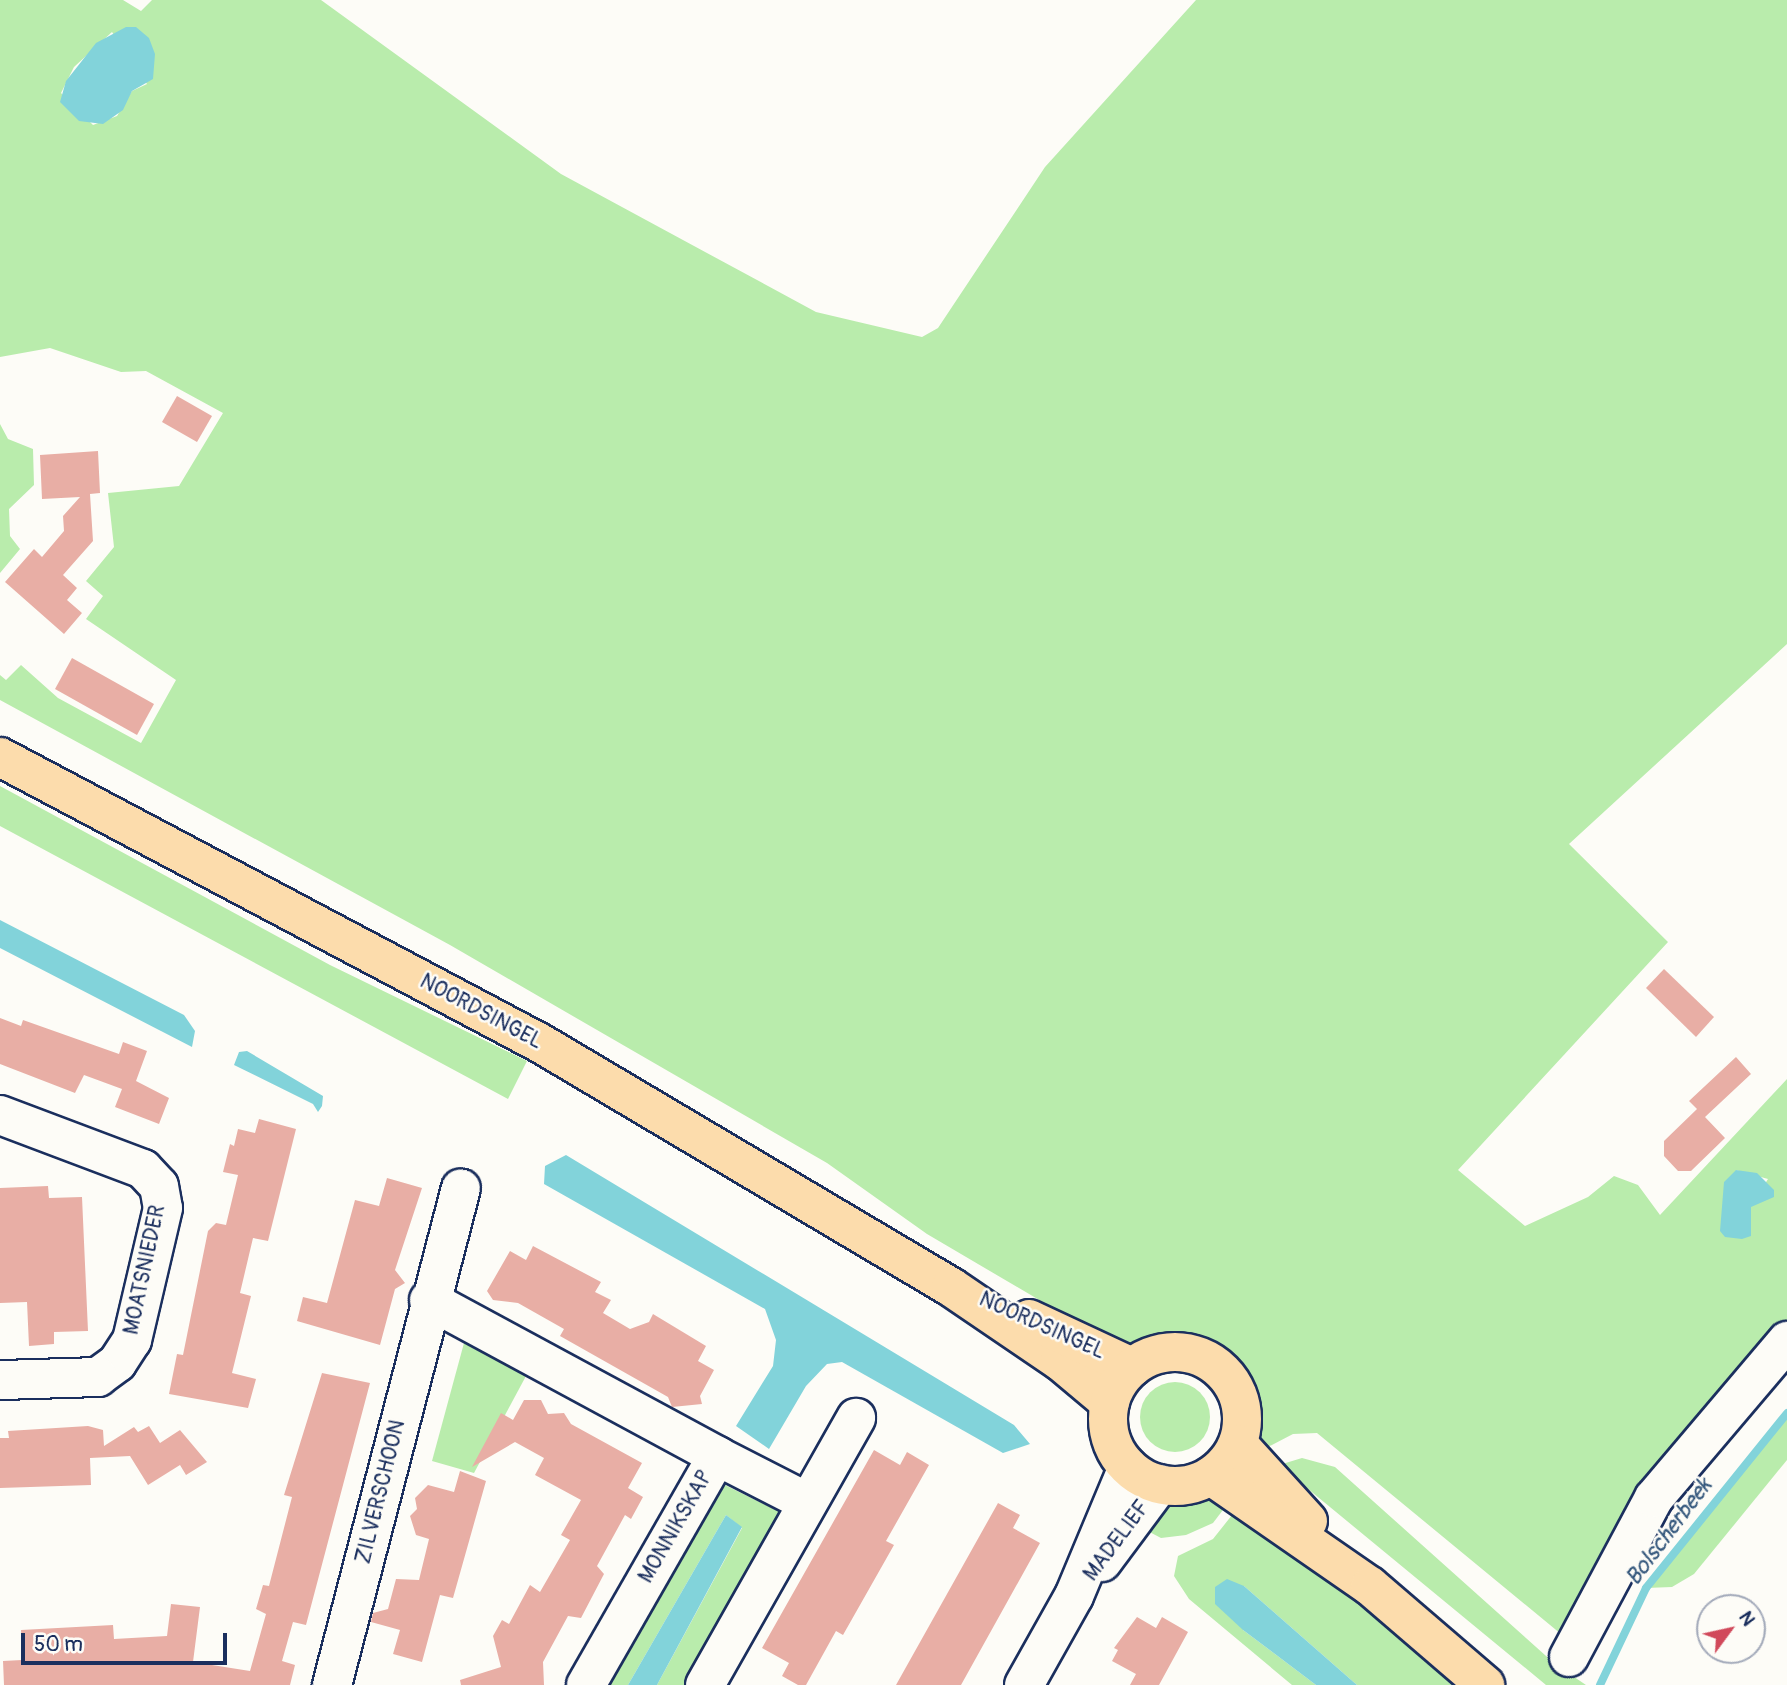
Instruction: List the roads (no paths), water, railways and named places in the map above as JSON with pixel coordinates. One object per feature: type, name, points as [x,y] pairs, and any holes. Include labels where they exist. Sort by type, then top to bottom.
[{"type":"main road","name":"NOORDSINGEL","points":[[0,757],[540,1043],[951,1287],[1060,1361],[1110,1403]]},
{"type":"main road","name":"NOORDSINGEL","points":[[951,1287],[1132,1367]]},
{"type":"main road","points":[[1177,1351],[1204,1358],[1225,1373],[1238,1394],[1243,1418],[1238,1444],[1211,1476],[1179,1486],[1144,1476],[1108,1425],[1110,1403],[1132,1367],[1150,1356],[1177,1351]]},
{"type":"main road","points":[[1238,1444],[1370,1586]]},
{"type":"main road","points":[[1211,1476],[1370,1586],[1485,1685]]},
{"type":"street","name":"MOATSNIEDER","points":[[0,1115],[143,1168],[159,1186],[163,1208],[132,1340],[117,1363],[98,1377],[0,1380]]},
{"type":"street","name":"ZILVERSCHOON","points":[[332,1685],[429,1300],[461,1188]]},
{"type":"street","points":[[429,1300],[717,1456]]},
{"type":"street","points":[[1569,1657],[1654,1498],[1787,1341]]},
{"type":"street","points":[[715,1682],[807,1502],[856,1418]]},
{"type":"street","name":"MONNIKSKAP","points":[[586,1685],[717,1456],[807,1502]]},
{"type":"street","name":"MADELIEF","points":[[1024,1685],[1144,1476]]},
{"type":"water","points":[[126,27],[136,27],[149,38],[155,54],[153,79],[132,91],[123,110],[103,124],[79,121],[60,102],[66,81],[96,43]]},
{"type":"water","points":[[0,920],[184,1015],[195,1031],[192,1047],[0,948]]},
{"type":"water","points":[[247,1051],[323,1096],[318,1112],[313,1104],[234,1065],[239,1052]]},
{"type":"water","points":[[566,1155],[1014,1425],[1030,1444],[1003,1453],[842,1362],[827,1364],[806,1386],[769,1449],[736,1426],[773,1366],[776,1340],[765,1309],[544,1184],[545,1166]]},
{"type":"water","points":[[1736,1170],[1757,1173],[1774,1190],[1774,1197],[1751,1207],[1751,1236],[1742,1239],[1725,1237],[1720,1231],[1724,1182]]},
{"type":"water","points":[[726,1515],[742,1527],[657,1685],[628,1685]]},
{"type":"water","points":[[1227,1579],[1244,1586],[1357,1685],[1316,1685],[1243,1630],[1215,1604],[1215,1587]]},
{"type":"waterway","name":"Bolscherbeek","points":[[1600,1685],[1646,1588],[1787,1413]]}]
